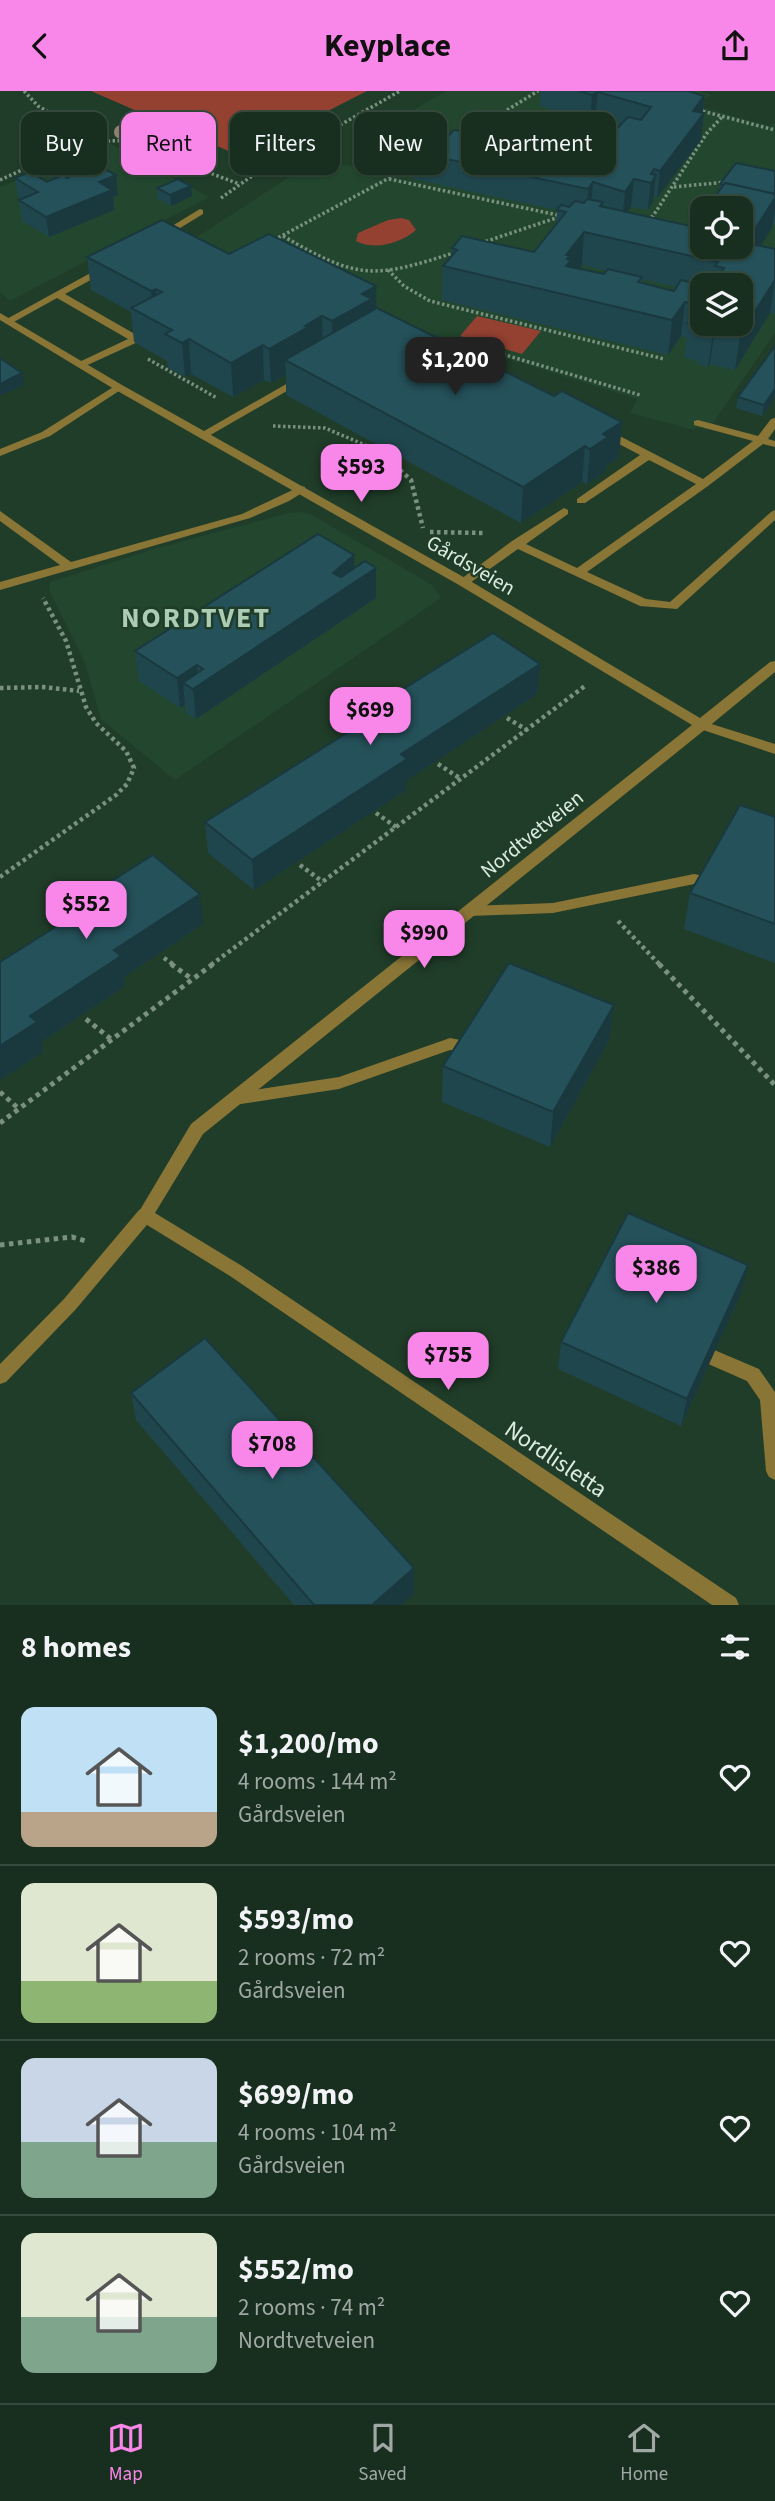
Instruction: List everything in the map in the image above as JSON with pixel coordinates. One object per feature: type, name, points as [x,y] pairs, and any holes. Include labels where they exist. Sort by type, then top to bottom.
[{"type":"street","points":[[148,243],[200,212]]},
{"type":"street","points":[[4,318],[59,295],[117,260]]},
{"type":"street","points":[[59,295],[136,339],[81,365]]},
{"type":"street","name":"Gårdsveien","points":[[4,318],[118,387],[463,582],[702,725],[775,749]]},
{"type":"street","points":[[203,435],[308,374]]},
{"type":"street","points":[[0,453],[46,434],[118,387]]},
{"type":"street","points":[[578,573],[760,441],[775,421]]},
{"type":"street","points":[[587,423],[704,484]]},
{"type":"street","points":[[698,423],[775,444]]},
{"type":"street","points":[[581,501],[648,454]]},
{"type":"street","points":[[0,586],[246,516],[301,489]]},
{"type":"street","points":[[463,582],[565,512]]},
{"type":"street","points":[[516,544],[644,603],[673,606],[775,514]]},
{"type":"street","points":[[0,515],[68,565]]},
{"type":"street","name":"Nordtvetveien","points":[[0,1376],[70,1304],[145,1215],[197,1129],[775,665]]},
{"type":"street","points":[[470,911],[554,908],[694,879]]},
{"type":"street","points":[[234,1099],[339,1083],[450,1044],[465,1046]]},
{"type":"street","name":"Nordlisletta","points":[[145,1215],[247,1279],[729,1605]]},
{"type":"street","points":[[712,1357],[753,1375],[769,1398],[775,1472]]},
{"type":"path","points":[[24,91],[38,106],[49,112]]},
{"type":"path","points":[[200,212],[239,184],[400,91]]},
{"type":"path","points":[[503,112],[538,91]]},
{"type":"path","points":[[690,108],[775,130]]},
{"type":"path","points":[[645,222],[653,216],[674,187],[706,133],[722,117]]},
{"type":"path","points":[[107,140],[126,141],[239,184]]},
{"type":"path","points":[[0,180],[21,172]]},
{"type":"path","points":[[271,241],[394,175]]},
{"type":"path","points":[[387,179],[573,218]]},
{"type":"path","points":[[674,187],[730,181]]},
{"type":"path","points":[[476,245],[562,216]]},
{"type":"path","points":[[282,236],[345,268],[388,270],[408,267],[464,249]]},
{"type":"path","points":[[388,270],[404,286],[430,301],[664,359]]},
{"type":"path","points":[[455,340],[640,395]]},
{"type":"path","points":[[123,345],[242,411]]},
{"type":"path","points":[[223,422],[252,426],[325,428],[370,446],[397,465],[411,479],[424,532],[532,534]]},
{"type":"path","points":[[335,468],[370,446]]},
{"type":"path","points":[[0,877],[127,784],[134,768],[128,751],[104,733],[90,715],[79,691],[65,640],[29,576]]},
{"type":"path","points":[[0,1123],[608,669]]},
{"type":"path","points":[[0,688],[43,687],[79,691]]},
{"type":"path","points":[[507,718],[527,730]]},
{"type":"path","points":[[439,764],[461,779]]},
{"type":"path","points":[[376,813],[396,827]]},
{"type":"path","points":[[300,865],[323,882]]},
{"type":"path","points":[[598,900],[775,1085]]},
{"type":"path","points":[[164,958],[192,979]]},
{"type":"path","points":[[86,1019],[112,1040]]},
{"type":"path","points":[[0,1092],[19,1109]]},
{"type":"path","points":[[0,1245],[72,1237],[116,1249]]},
{"type":"shaded area","points":[[91,91],[367,91],[326,112],[230,112],[230,152],[216,146],[216,112],[139,112]]},
{"type":"shaded area","points":[[446,91],[699,91],[712,95],[694,103],[769,126],[775,122],[775,333],[708,430],[696,427],[694,430],[630,413],[637,399],[171,254],[292,175],[340,175],[340,165],[354,166],[354,175],[447,175],[447,112],[410,112]]},
{"type":"shaded area","points":[[107,145],[121,150],[121,175],[168,175],[209,197],[10,301],[0,292],[0,187],[31,175],[107,175]]},
{"type":"shaded area","points":[[388,220],[409,220],[416,230],[403,239],[379,245],[356,241],[358,233]]},
{"type":"shaded area","points":[[477,316],[541,331],[522,354],[460,336]]},
{"type":"shaded area","points":[[289,513],[310,514],[432,585],[441,598],[175,780],[101,719],[85,663],[49,590],[50,582],[154,549]]},
{"type":"building","points":[[579,91],[688,91],[704,96],[693,111],[704,113],[660,171],[654,169],[651,174],[656,175],[651,183],[634,179],[625,192],[593,182],[588,189],[522,175],[616,175],[616,130],[628,117],[641,120],[651,107],[598,92],[592,95]]},
{"type":"building","points":[[454,130],[461,131],[461,162],[447,159],[447,136]]},
{"type":"building","points":[[736,163],[775,171],[775,194],[720,184]]},
{"type":"building","points":[[107,170],[116,175],[99,182],[112,190],[46,217],[19,200],[38,192],[15,178],[35,175],[47,182],[63,175],[67,178],[73,175],[107,175]]},
{"type":"building","points":[[178,179],[191,186],[170,195],[157,188]]},
{"type":"building","points":[[725,183],[775,194],[753,232],[753,196],[716,196]]},
{"type":"building","points":[[587,199],[603,202],[600,206],[690,226],[690,256],[584,232],[566,255],[570,256],[567,259],[571,260],[566,266],[604,274],[608,269],[642,277],[638,282],[674,291],[681,280],[690,282],[690,303],[685,302],[672,320],[443,266],[457,250],[452,248],[462,236],[534,252],[566,212],[557,210],[561,205],[569,207],[575,201],[584,203]]},
{"type":"building","points":[[162,220],[229,254],[269,234],[376,286],[362,294],[372,299],[332,321],[322,316],[269,349],[263,345],[231,363],[189,339],[182,343],[165,334],[172,330],[131,308],[162,292],[156,289],[151,291],[87,257]]},
{"type":"building","points":[[753,244],[775,249],[775,280],[753,315],[753,273],[721,273],[724,268],[715,266],[718,262],[705,259],[753,259]]},
{"type":"building","points":[[377,308],[554,396],[562,391],[622,422],[603,434],[608,437],[590,449],[585,446],[523,487],[285,360]]},
{"type":"building","points":[[775,346],[775,389],[764,405],[738,397]]},
{"type":"building","points":[[0,358],[22,373],[0,384]]},
{"type":"building","points":[[318,534],[354,555],[333,573],[341,577],[365,561],[376,568],[193,689],[183,683],[203,669],[197,665],[177,678],[135,651]]},
{"type":"building","points":[[493,633],[540,664],[401,754],[407,759],[252,860],[205,822],[358,726],[352,721]]},
{"type":"building","points":[[740,805],[775,817],[775,924],[690,893]]},
{"type":"building","points":[[153,855],[200,894],[114,950],[121,956],[30,1016],[37,1022],[0,1046],[0,962],[73,916],[66,910]]},
{"type":"building","points":[[509,963],[614,1005],[553,1112],[443,1066]]},
{"type":"building","points":[[628,1213],[748,1265],[687,1399],[561,1342]]},
{"type":"building","points":[[205,1338],[414,1568],[372,1605],[314,1605],[131,1393]]},
{"type":"district","name":"NORDTVET","points":[[196,617]]}]
